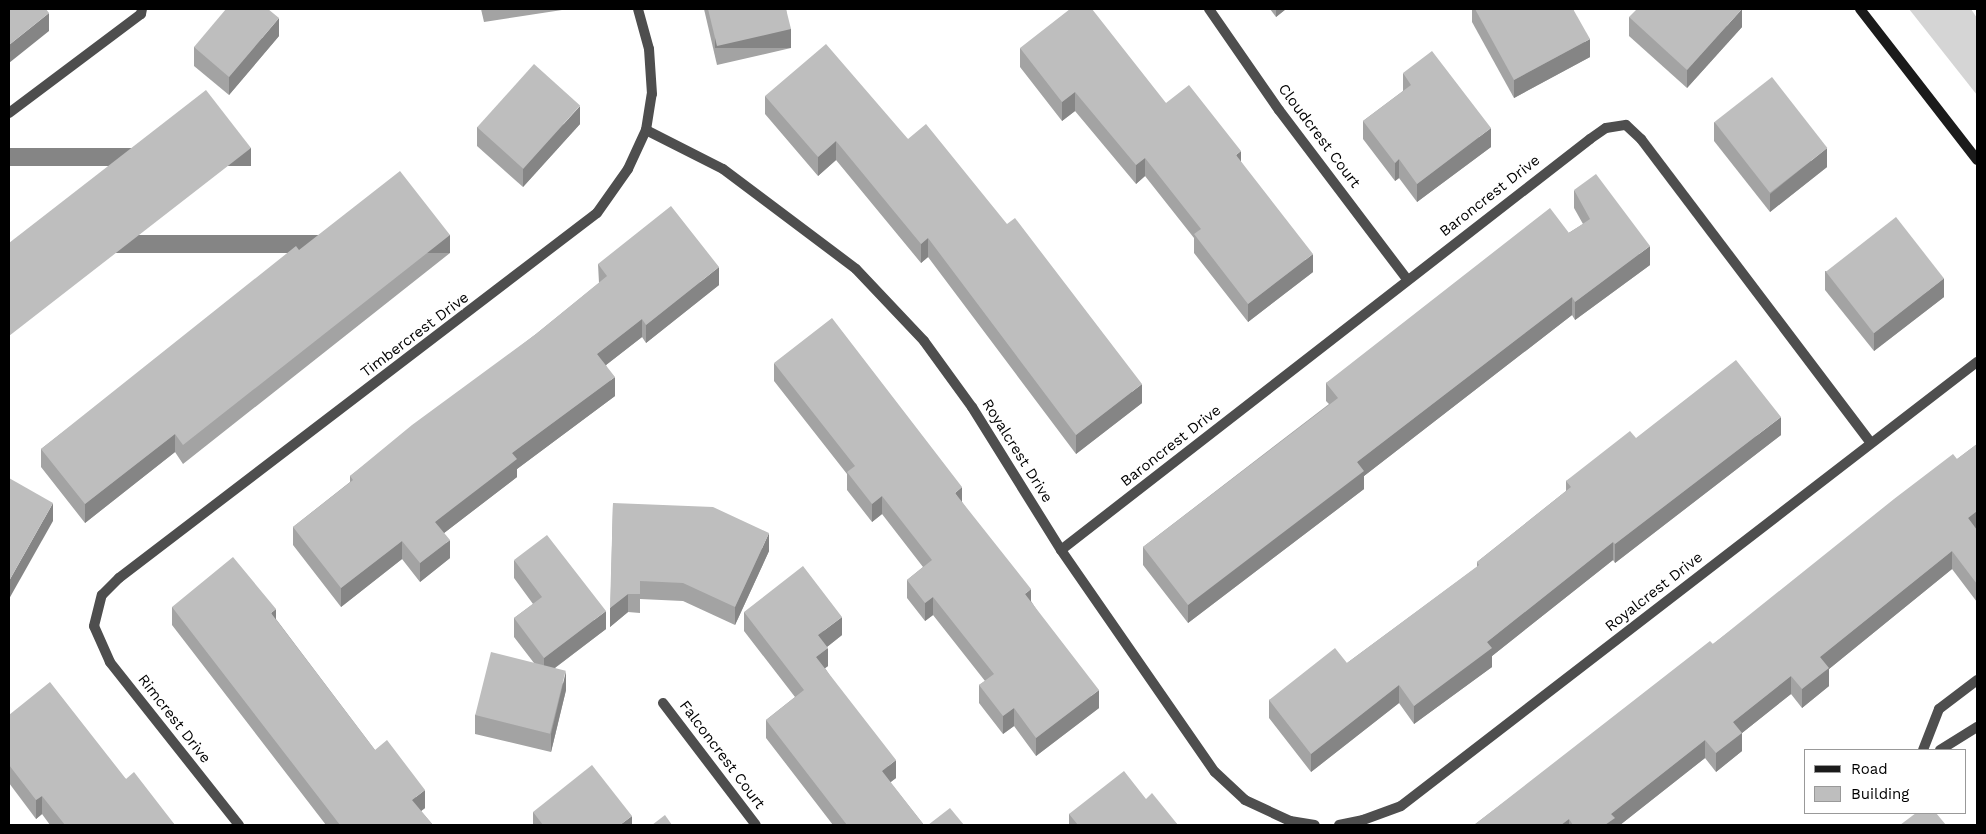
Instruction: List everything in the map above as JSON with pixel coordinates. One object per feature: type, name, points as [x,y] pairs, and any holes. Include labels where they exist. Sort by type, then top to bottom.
[{"type":"main road","points":[[1860,9],[1977,160]]},
{"type":"street","points":[[9,114],[141,14],[142,9]]},
{"type":"street","name":"Timbercrest Drive","points":[[94,626],[102,595],[119,578],[597,213],[628,169],[646,130],[652,94],[649,49],[638,9]]},
{"type":"street","name":"Cloudcrest Court","points":[[1209,9],[1280,110],[1407,279]]},
{"type":"street","name":"Baroncrest Drive","points":[[1061,550],[1407,279],[1590,139],[1606,128],[1626,125],[1641,140],[1871,443]]},
{"type":"street","name":"Royalcrest Drive","points":[[646,130],[723,169],[856,269],[924,341],[972,406],[1061,550],[1215,772],[1245,800],[1289,823],[1315,825]]},
{"type":"street","name":"Royalcrest Drive","points":[[1339,825],[1363,820],[1401,806],[1977,362]]},
{"type":"street","name":"Rimcrest Drive","points":[[94,626],[110,662],[239,825]]},
{"type":"street","points":[[1922,749],[1939,709],[1977,680]]},
{"type":"street","name":"Falconcrest Court","points":[[664,703],[756,825]]},
{"type":"street","points":[[1942,749],[1977,727]]},
{"type":"shaded area","points":[[1909,9],[1971,9],[1977,18],[1977,95]]},
{"type":"building","points":[[9,9],[46,9],[49,13],[9,45]]},
{"type":"building","points":[[226,9],[268,9],[279,18],[229,77],[194,47]]},
{"type":"building","points":[[708,9],[786,9],[791,29],[717,46]]},
{"type":"building","points":[[1070,9],[1092,9],[1166,103],[1189,85],[1241,151],[1236,155],[1313,254],[1248,304],[1194,234],[1201,229],[1145,158],[1136,165],[1075,92],[1062,102],[1020,48]]},
{"type":"building","points":[[1475,9],[1573,9],[1590,39],[1514,80]]},
{"type":"building","points":[[1637,9],[1742,9],[1687,70],[1629,17]]},
{"type":"building","points":[[826,44],[908,139],[926,124],[1007,224],[1015,218],[1142,384],[1076,435],[928,238],[921,244],[836,141],[818,157],[765,96]]},
{"type":"building","points":[[1432,51],[1491,128],[1417,184],[1399,159],[1395,163],[1363,121],[1411,85],[1403,73]]},
{"type":"building","points":[[534,64],[580,105],[523,169],[477,127]]},
{"type":"building","points":[[1772,77],[1827,148],[1770,193],[1714,122]]},
{"type":"building","points":[[206,90],[251,148],[9,336],[9,243]]},
{"type":"building","points":[[400,171],[450,235],[183,445],[175,434],[85,504],[41,449],[296,246],[299,250]]},
{"type":"building","points":[[1596,174],[1650,246],[1575,302],[1572,297],[1357,462],[1364,471],[1188,605],[1143,547],[1338,398],[1326,383],[1550,208],[1569,233],[1590,219],[1574,190]]},
{"type":"building","points":[[671,206],[719,267],[646,325],[642,319],[597,354],[615,377],[512,453],[517,459],[435,522],[450,540],[420,563],[402,541],[341,588],[293,527],[353,480],[350,476],[412,425],[536,334],[607,276],[598,264]]},
{"type":"building","points":[[1896,217],[1944,278],[1874,333],[1826,272]]},
{"type":"building","points":[[832,318],[962,487],[955,493],[1031,589],[1025,594],[1099,690],[1036,738],[1014,708],[1003,716],[979,685],[994,674],[933,597],[925,603],[907,580],[932,560],[882,496],[872,504],[847,472],[855,466],[774,363]]},
{"type":"building","points":[[1736,360],[1781,417],[1615,544],[1613,542],[1487,642],[1492,648],[1414,706],[1399,685],[1311,754],[1269,700],[1335,648],[1347,663],[1479,565],[1477,562],[1571,487],[1566,481],[1630,431],[1636,438]]},
{"type":"building","points":[[1977,444],[1977,511],[1968,518],[1977,530],[1977,584],[1952,551],[1820,657],[1829,668],[1802,689],[1791,676],[1733,722],[1742,733],[1716,753],[1705,740],[1611,814],[1615,818],[1605,825],[1573,825],[1569,819],[1561,825],[1474,825],[1710,641],[1713,644],[1953,454],[1957,459]]},
{"type":"building","points":[[9,478],[53,503],[9,581]]},
{"type":"building","points":[[613,503],[713,507],[769,533],[735,607],[683,583],[640,581],[640,594],[628,594],[610,608]]},
{"type":"building","points":[[547,535],[606,611],[544,658],[514,618],[542,597],[514,560]]},
{"type":"building","points":[[233,557],[276,609],[271,613],[375,750],[387,740],[425,790],[412,800],[433,825],[340,825],[172,607]]},
{"type":"building","points":[[803,566],[842,617],[818,635],[828,648],[816,657],[896,760],[882,771],[924,825],[847,825],[766,720],[804,690],[744,612]]},
{"type":"building","points":[[491,652],[566,671],[550,734],[475,715]]},
{"type":"building","points":[[50,682],[126,779],[134,772],[175,825],[65,825],[42,796],[36,800],[9,765],[9,715]]},
{"type":"building","points":[[592,765],[632,816],[620,825],[543,825],[533,812]]},
{"type":"building","points":[[1124,771],[1146,799],[1152,793],[1178,825],[1078,825],[1069,814]]},
{"type":"building","points":[[950,808],[964,825],[928,825]]},
{"type":"building","points":[[1915,814],[1937,814],[1946,825],[1900,825]]},
{"type":"building","points":[[665,815],[672,825],[652,825]]}]
